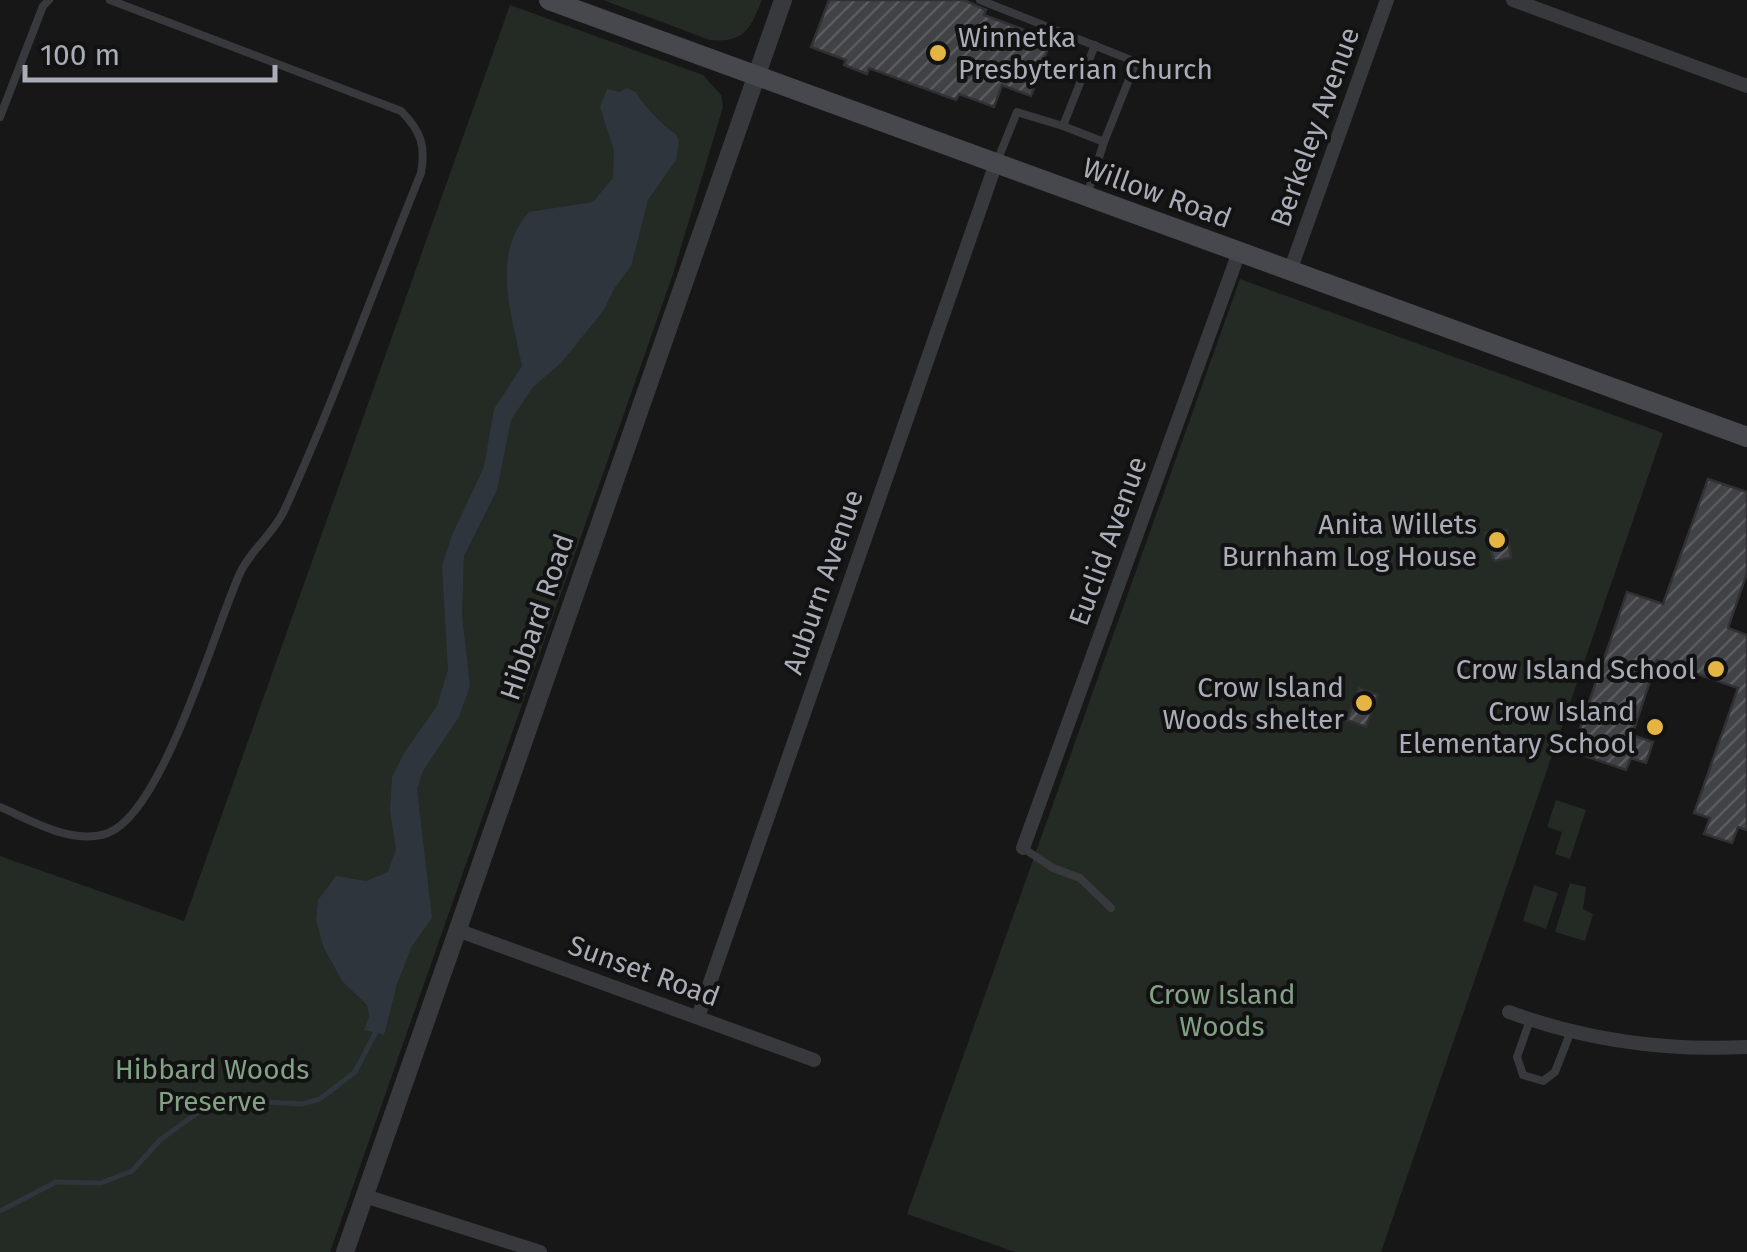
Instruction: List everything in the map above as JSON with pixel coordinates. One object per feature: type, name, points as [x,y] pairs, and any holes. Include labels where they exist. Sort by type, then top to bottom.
[{"type":"main road","name":"Willow Road","points":[[548,0],[1747,437]]},
{"type":"street","name":"Hibbard Road","points":[[345,1252],[783,0]]},
{"type":"street","name":"Berkeley Avenue","points":[[1290,270],[1387,0]]},
{"type":"street","points":[[1512,0],[1747,86]]},
{"type":"street","name":"Auburn Avenue","points":[[698,1016],[996,163]]},
{"type":"street","name":"Euclid Avenue","points":[[1023,848],[1239,252]]},
{"type":"street","name":"Sunset Road","points":[[456,930],[814,1060]]},
{"type":"street","points":[[1509,1012],[1571,1032],[1675,1046],[1747,1047]]},
{"type":"street","points":[[365,1196],[540,1252]]},
{"type":"lane","points":[[0,117],[43,6],[49,0]]},
{"type":"lane","points":[[0,807],[54,830],[88,838],[110,833],[134,815],[162,772],[242,569],[282,516],[420,173],[425,151],[417,127],[401,111],[110,0]]},
{"type":"lane","points":[[980,0],[1136,62],[1087,196]]},
{"type":"lane","points":[[1063,126],[1094,45]]},
{"type":"lane","points":[[996,163],[1018,112],[1104,142]]},
{"type":"lane","points":[[1023,848],[1053,868],[1080,878],[1111,908]]},
{"type":"lane","points":[[1530,1020],[1516,1056],[1522,1075],[1532,1078],[1543,1080],[1555,1072],[1571,1032]]},
{"type":"green space","points":[[603,0],[762,0],[745,32],[731,39],[710,40]]},
{"type":"green space","name":"Hibbard Woods Preserve","points":[[510,5],[703,75],[721,95],[723,107],[673,274],[330,1252],[0,1252],[0,856],[184,921]]},
{"type":"green space","name":"Crow Island Woods","points":[[1240,279],[1663,433],[1381,1252],[1015,1252],[907,1214]]},
{"type":"green space","points":[[1556,800],[1586,810],[1570,859],[1555,854],[1562,832],[1547,827]]},
{"type":"green space","points":[[1570,883],[1586,887],[1583,909],[1593,914],[1585,941],[1555,932]]},
{"type":"green space","points":[[1534,885],[1558,893],[1546,929],[1523,921]]},
{"type":"shaded area","points":[[627,88],[636,92],[676,134],[676,160],[648,200],[631,266],[604,310],[561,363],[533,387],[511,420],[497,490],[464,556],[462,615],[470,686],[459,717],[423,771],[417,789],[432,918],[412,946],[384,1035],[364,1030],[369,1016],[367,1005],[342,981],[323,946],[316,919],[318,900],[336,876],[366,881],[388,872],[396,849],[390,811],[392,777],[437,706],[448,670],[442,566],[484,467],[494,409],[522,366],[507,286],[510,247],[529,212],[593,202],[613,178],[614,151],[600,107],[607,89],[619,92]]},
{"type":"building","name":"Winnetka Presbyterian Church","points":[[829,0],[964,0],[986,10],[984,15],[1051,40],[1031,96],[1002,85],[994,107],[959,94],[956,100],[869,68],[867,74],[844,65],[846,60],[811,47]]},
{"type":"building","name":"Crow Island School","points":[[1708,479],[1747,492],[1747,573],[1728,628],[1747,635],[1747,830],[1738,827],[1732,843],[1704,834],[1710,818],[1694,813],[1738,688],[1657,660],[1632,735],[1653,742],[1646,763],[1631,758],[1626,770],[1585,756],[1589,744],[1576,740],[1627,592],[1663,604]]},
{"type":"building","name":"Anita Willets Burnham Log House","points":[[1507,530],[1511,558],[1494,561],[1485,533]]},
{"type":"building","name":"Crow Island Woods shelter","points":[[1359,688],[1378,695],[1366,727],[1347,720]]},
{"type":"waterway","points":[[0,1211],[56,1182],[101,1183],[132,1171],[160,1140],[200,1111],[234,1100],[302,1104],[320,1099],[355,1072],[378,1028]]},
{"type":"place","name":"Winnetka Presbyterian Church","points":[[938,53]]},
{"type":"place","name":"Anita Willets Burnham Log House","points":[[1497,540]]},
{"type":"place","name":"Crow Island School","points":[[1716,669]]},
{"type":"place","name":"Crow Island Woods shelter","points":[[1364,703]]},
{"type":"place","name":"Crow Island Elementary School","points":[[1655,727]]}]
